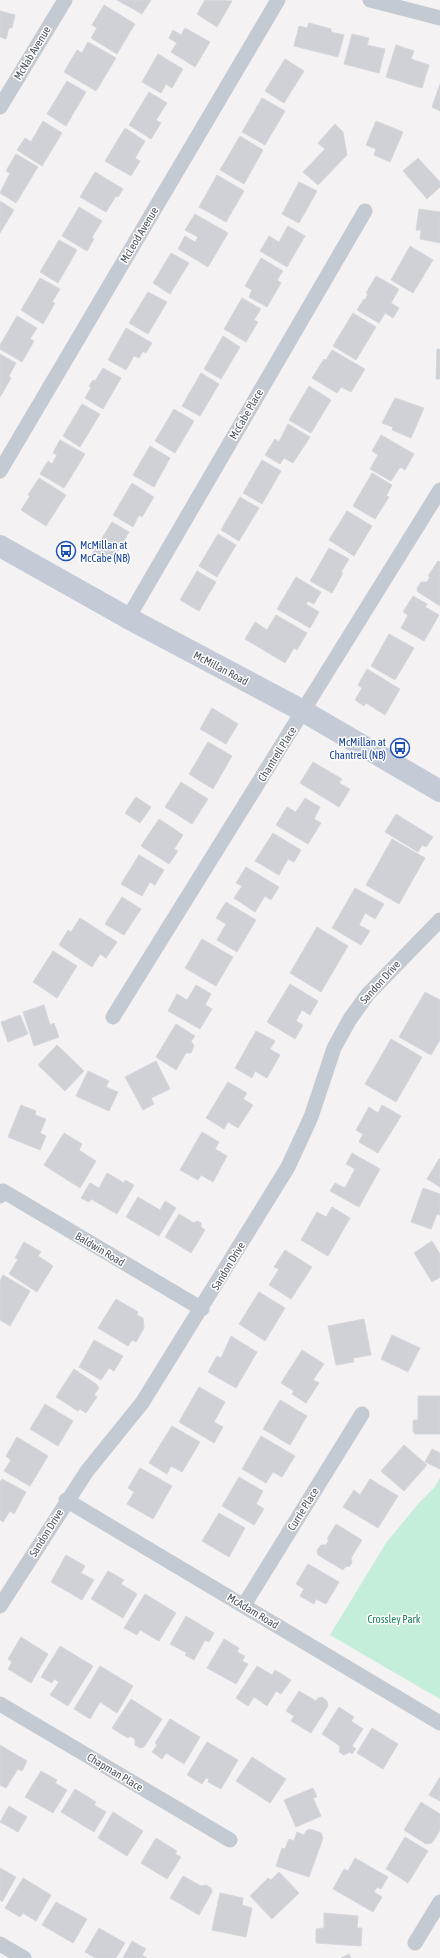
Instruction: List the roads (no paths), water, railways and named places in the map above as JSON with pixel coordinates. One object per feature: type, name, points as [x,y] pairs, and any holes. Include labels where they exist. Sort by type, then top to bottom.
[{"type":"main road","name":"McMillan Road","points":[[0,546],[128,618],[303,710],[440,791]]},
{"type":"street","name":"McNab Avenue","points":[[2,98],[65,0]]},
{"type":"street","name":"McLeod Avenue","points":[[0,471],[278,0]]},
{"type":"street","points":[[370,0],[440,18]]},
{"type":"street","name":"McCabe Place","points":[[128,618],[365,211]]},
{"type":"street","name":"Chantrell Place","points":[[113,1018],[440,490]]},
{"type":"street","name":"Sandon Drive","points":[[0,1606],[66,1500],[87,1471],[142,1403],[202,1309],[288,1167],[311,1117],[334,1048],[350,1019],[368,994],[440,920]]},
{"type":"street","name":"Baldwin Road","points":[[0,1196],[3,1191],[202,1309]]},
{"type":"street","name":"Currie Place","points":[[244,1605],[362,1414]]},
{"type":"street","name":"McAdam Road","points":[[66,1500],[440,1722]]},
{"type":"street","name":"Chapman Place","points":[[0,1704],[230,1840]]},
{"type":"street","points":[[415,1943],[440,1902]]},
{"type":"street","points":[[0,1944],[24,1958]]},
{"type":"place","name":"McMillan at McCabe (NB)","points":[[66,551]]},
{"type":"place","name":"McMillan at Chantrell (NB)","points":[[400,748]]},
{"type":"park label","name":"Crossley Park","points":[[394,1619]]}]
